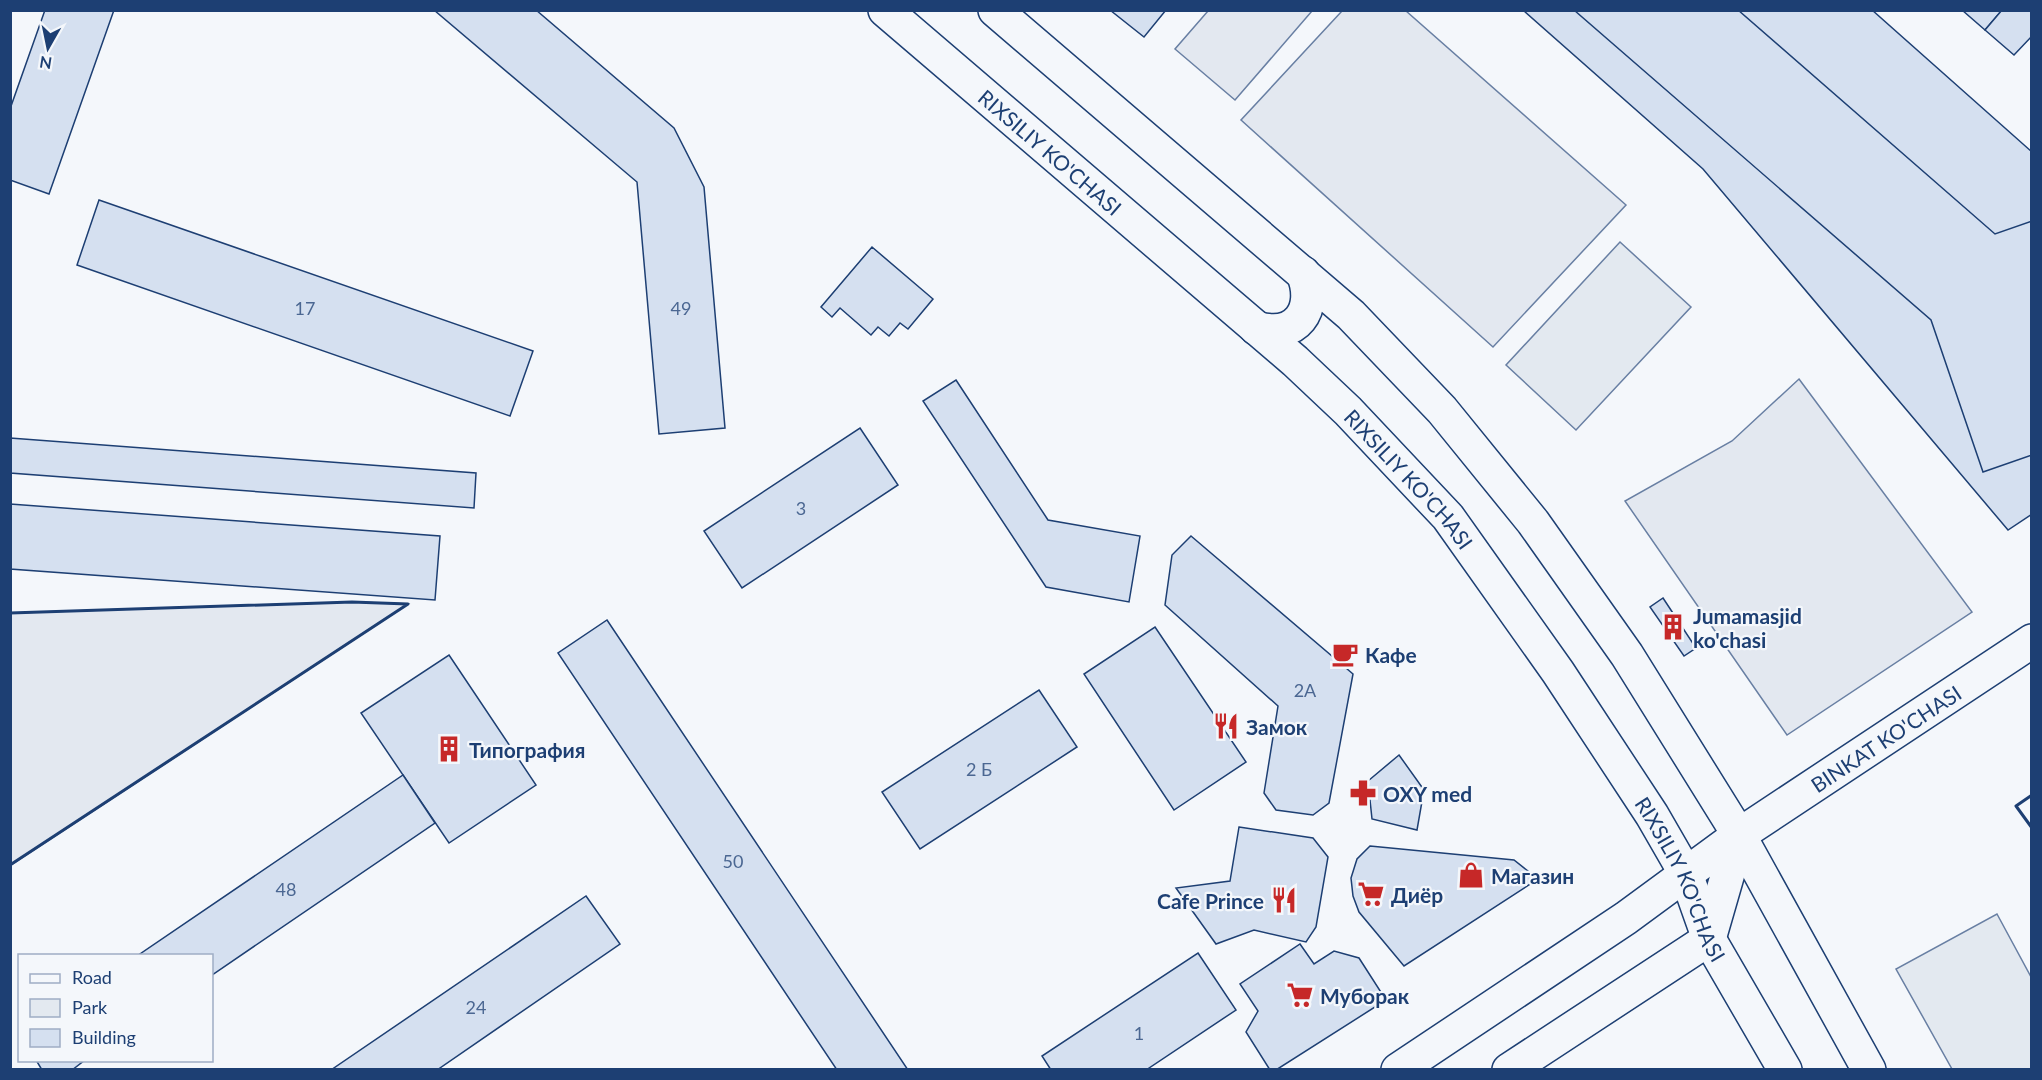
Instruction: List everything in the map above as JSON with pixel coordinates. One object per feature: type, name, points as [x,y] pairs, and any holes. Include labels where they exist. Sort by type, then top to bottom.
[{"type":"main road","name":"RIXSILIY KO'CHASI","points":[[885,10],[1256,327],[1348,411],[1448,517],[1558,672],[1652,815],[1686,874],[1709,939],[1785,1070]]},
{"type":"main road","points":[[995,10],[1351,315],[1442,410],[1533,522],[1627,655],[1739,835],[1869,1070]]},
{"type":"main road","points":[[1256,327],[1268,331],[1280,331],[1290,328],[1298,321],[1309,298],[1308,285],[1303,273]]},
{"type":"main road","name":"BINKAT KO'CHASI","points":[[1398,1070],[1626,918],[1739,835],[2031,641]]},
{"type":"main road","points":[[1509,1070],[1709,939],[1739,835]]},
{"type":"green space","points":[[1620,242],[1691,307],[1576,430],[1506,365]]},
{"type":"green space","points":[[1997,914],[2031,977],[2031,1069],[1952,1069],[1896,969]]},
{"type":"shaded area","points":[[1208,11],[1312,11],[1235,100],[1175,49]]},
{"type":"shaded area","points":[[1342,11],[1406,11],[1626,205],[1493,347],[1241,120]]},
{"type":"shaded area","points":[[1799,379],[1972,612],[1787,735],[1625,501],[1732,441]]},
{"type":"shaded area","points":[[352,602],[408,604],[11,865],[11,613]]},
{"type":"building","points":[[45,10],[114,10],[49,194],[10,180],[10,109]]},
{"type":"building","points":[[434,10],[536,10],[674,128],[704,187],[725,428],[659,434],[637,182]]},
{"type":"building","points":[[1110,10],[1166,10],[1144,37]]},
{"type":"building","points":[[1523,10],[1872,10],[2032,152],[2032,514],[2008,530],[1703,169]]},
{"type":"building","points":[[1574,10],[1738,10],[1995,234],[2032,221],[2032,455],[1983,472],[1931,320]]},
{"type":"building","points":[[1962,10],[2002,10],[1985,30]]},
{"type":"building","points":[[2002,10],[2032,10],[2032,36],[2014,55],[1985,30]]},
{"type":"building","points":[[99,200],[533,351],[510,416],[77,265]]},
{"type":"building","points":[[872,247],[933,299],[908,329],[900,323],[889,336],[878,327],[871,335],[840,308],[832,317],[821,307]]},
{"type":"building","points":[[956,380],[1048,520],[1140,536],[1129,602],[1046,587],[923,401]]},
{"type":"building","points":[[860,428],[898,485],[742,588],[704,531]]},
{"type":"building","points":[[10,438],[476,473],[474,508],[10,473]]},
{"type":"building","points":[[10,504],[440,536],[435,600],[10,569]]},
{"type":"building","points":[[1191,536],[1353,674],[1329,803],[1313,815],[1276,810],[1264,793],[1278,706],[1165,605],[1172,555]]},
{"type":"building","name":"Jumamasjid ko'chasi","points":[[1663,598],[1696,648],[1684,656],[1650,607]]},
{"type":"building","points":[[607,620],[908,1070],[837,1070],[558,653]]},
{"type":"building","points":[[1155,627],[1246,762],[1174,810],[1084,674]]},
{"type":"building","name":"Типография","points":[[449,655],[536,785],[449,843],[361,713]]},
{"type":"building","points":[[1039,690],[1077,747],[920,849],[882,792]]},
{"type":"building","points":[[1399,755],[1424,790],[1417,830],[1372,819],[1368,781]]},
{"type":"building","points":[[403,775],[435,823],[213,974],[213,954],[140,954]]},
{"type":"building","points":[[1239,827],[1313,838],[1328,857],[1316,927],[1306,942],[1254,930],[1216,944],[1176,888],[1230,881]]},
{"type":"building","points":[[1370,846],[1514,860],[1538,879],[1404,966],[1359,912],[1353,896],[1351,878],[1357,859]]},
{"type":"building","points":[[586,896],[620,944],[437,1070],[331,1070]]},
{"type":"building","points":[[1300,944],[1314,964],[1334,951],[1359,958],[1386,1000],[1276,1070],[1270,1070],[1246,1032],[1258,1011],[1240,984]]},
{"type":"building","points":[[1198,953],[1236,1010],[1146,1070],[1051,1070],[1042,1056]]},
{"type":"building","points":[[37,1062],[82,1062],[72,1070],[42,1070]]},
{"type":"wall","points":[[10,613],[352,602],[408,604],[10,865]]},
{"type":"wall","points":[[2032,795],[2016,806],[2032,828]]},
{"type":"place","name":"Jumamasjid ko'chasi","points":[[1673,627]]},
{"type":"place","name":"Кафе","points":[[1345,654]]},
{"type":"place","name":"Замок","points":[[1226,726]]},
{"type":"place","name":"Типография","points":[[449,749]]},
{"type":"place","name":"OXY med","points":[[1363,793]]},
{"type":"place","name":"Магазин","points":[[1471,875]]},
{"type":"place","name":"Диёр","points":[[1371,894]]},
{"type":"place","name":"Cafe Prince","points":[[1284,900]]},
{"type":"place","name":"Муборак","points":[[1300,995]]}]
